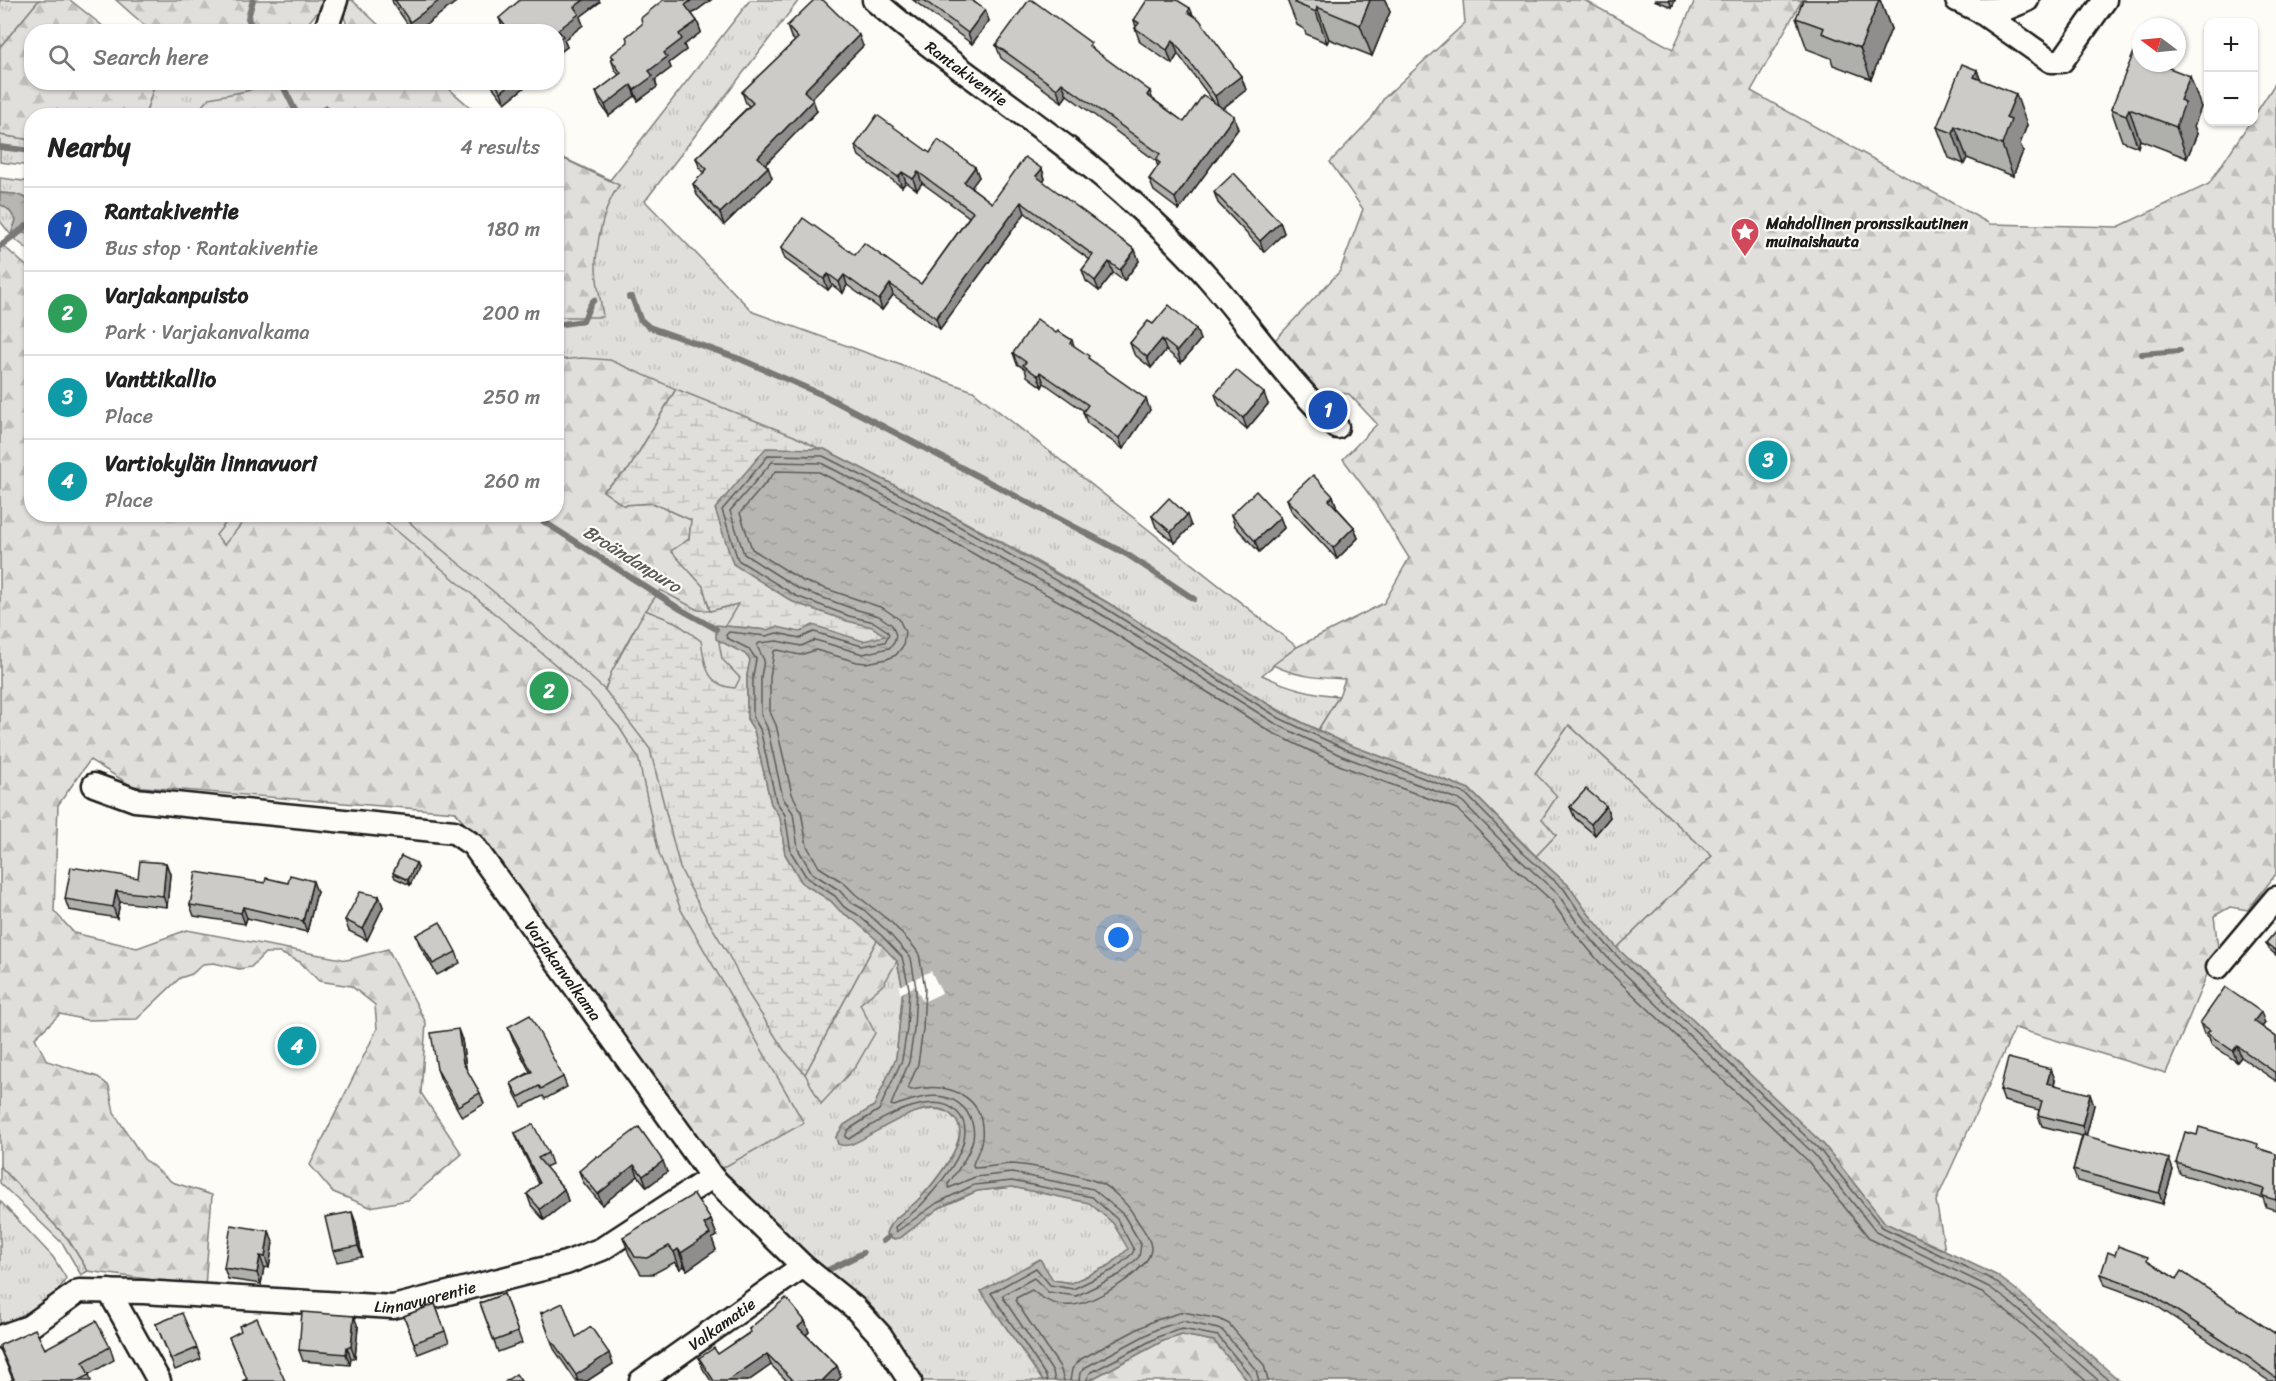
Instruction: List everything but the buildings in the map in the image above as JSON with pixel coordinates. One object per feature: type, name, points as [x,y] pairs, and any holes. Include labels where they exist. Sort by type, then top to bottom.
[{"type":"street","points":[[328,24],[336,0]]},
{"type":"street","name":"Rantakiventie","points":[[874,0],[967,74],[1040,126],[1132,202],[1211,281],[1311,403],[1337,427]]},
{"type":"street","points":[[1958,0],[1978,10],[2051,61],[2058,63],[2062,61],[2105,0]]},
{"type":"street","points":[[1978,10],[2005,9],[2027,0]]},
{"type":"street","name":"Varjakanvalkama","points":[[94,785],[135,800],[454,832],[473,845],[712,1177],[803,1266],[855,1308],[880,1336],[910,1381]]},
{"type":"street","points":[[2218,967],[2276,898]]},
{"type":"street","name":"Linnavuorentie","points":[[0,1337],[29,1327],[79,1291],[393,1307],[566,1263],[602,1249],[712,1177]]},
{"type":"street","name":"Valkamatie","points":[[640,1381],[803,1266]]},
{"type":"street","points":[[109,1291],[159,1381]]},
{"type":"green space","points":[[0,0],[39,0],[0,47]]},
{"type":"green space","points":[[39,0],[70,0],[100,24],[24,24],[24,90],[153,90],[147,108],[24,108],[24,139],[0,135],[0,47]]},
{"type":"green space","points":[[116,0],[327,0],[308,24],[143,24]]},
{"type":"green space","points":[[348,0],[352,0],[378,24],[347,24],[343,14]]},
{"type":"green space","points":[[750,0],[799,0],[645,201],[753,312],[973,391],[1297,647],[1262,675],[1300,689],[1339,696],[1318,730],[1237,686],[1134,619],[1038,562],[824,449],[785,854],[802,883],[877,940],[897,961],[903,989],[896,1058],[874,1106],[844,1125],[836,1137],[838,1144],[850,1144],[900,1117],[931,1109],[948,1113],[959,1126],[960,1134],[952,1155],[938,1176],[922,1196],[888,1228],[886,1233],[892,1239],[900,1238],[939,1208],[977,1191],[1012,1187],[1089,1202],[1113,1223],[1129,1249],[1110,1265],[1071,1283],[1053,1280],[981,1291],[1043,1381],[914,1381],[736,1193],[463,821],[420,771],[31,522],[564,522],[564,158],[610,180]]},
{"type":"green space","points":[[1463,0],[1584,0],[1673,49],[1695,0],[1802,0],[1751,91],[1990,224],[2118,227],[2209,184],[2247,126],[2258,126],[2258,110],[2276,82],[2276,874],[2248,910],[2230,907],[2214,916],[2218,948],[2166,1073],[2015,1028],[1936,1201],[1945,1250],[1885,1223],[1824,1145],[1617,948],[1712,856],[1569,725],[1535,773],[1557,796],[1542,819],[1556,835],[1536,856],[1528,849],[1347,744],[1318,730],[1339,696],[1345,679],[1299,674],[1273,665],[1297,647],[1384,603],[1409,558],[1374,501],[1343,459],[1377,424],[1349,394],[1318,391],[1275,340],[1340,271],[1363,209],[1330,162],[1371,119],[1384,98],[1465,23]]},
{"type":"green space","points":[[153,90],[450,90],[471,108],[147,108]]},
{"type":"green space","points":[[450,90],[471,108],[200,108],[209,98],[247,91]]},
{"type":"green space","points":[[0,135],[24,139],[24,165],[0,162]]},
{"type":"green space","points":[[564,159],[619,185],[606,212],[597,251],[596,275],[603,317],[564,317]]},
{"type":"green space","points":[[0,178],[24,181],[24,197],[0,193]]},
{"type":"green space","points":[[0,204],[9,210],[16,220],[11,235],[0,221]]},
{"type":"green space","points":[[24,233],[24,246],[15,239]]},
{"type":"green space","points":[[0,243],[24,264],[24,522],[226,522],[216,535],[224,545],[243,522],[386,522],[590,694],[619,727],[638,757],[659,853],[681,910],[804,1123],[717,1171],[702,1154],[456,812],[132,786],[90,760],[58,805],[54,911],[74,933],[137,948],[187,930],[347,960],[388,949],[426,1023],[421,1093],[462,1154],[408,1200],[370,1207],[333,1192],[310,1165],[377,1029],[375,1005],[351,986],[319,981],[300,962],[280,953],[265,953],[251,967],[239,969],[214,963],[203,964],[192,974],[180,978],[137,1019],[86,1020],[60,1014],[35,1038],[47,1061],[98,1077],[109,1086],[114,1113],[144,1159],[172,1182],[212,1195],[205,1287],[88,1271],[68,1239],[0,1166]]},
{"type":"green space","points":[[564,359],[610,360],[676,389],[629,469],[603,491],[623,505],[653,503],[691,520],[689,539],[672,551],[703,586],[710,611],[698,610],[660,590],[629,638],[605,690],[511,606],[409,522],[564,522]]},
{"type":"green space","points":[[676,389],[794,436],[933,505],[1108,603],[1282,713],[1347,744],[1469,789],[1536,856],[1092,717],[777,627],[767,630],[725,626],[738,604],[710,611],[703,586],[671,551],[689,539],[691,520],[653,503],[623,505],[603,491],[629,469]]},
{"type":"green space","points":[[0,502],[24,511],[24,517]]},
{"type":"green space","points":[[645,610],[675,622],[701,641],[709,673],[713,679],[725,686],[735,688],[740,678],[722,659],[718,637],[753,647],[747,675],[747,719],[754,730],[771,804],[780,817],[785,854],[802,883],[831,901],[840,911],[877,940],[805,1074],[784,1050],[749,995],[701,909],[680,868],[650,749],[605,690],[611,673]]},
{"type":"green space","points":[[1569,725],[1712,856],[1617,948],[1568,885],[1536,856],[1556,835],[1541,819],[1535,773]]},
{"type":"green space","points":[[877,940],[897,961],[884,984],[860,1004],[875,1033],[856,1066],[821,1104],[805,1074]]},
{"type":"green space","points":[[0,1166],[68,1239],[88,1271],[81,1275],[63,1244],[0,1183]]},
{"type":"green space","points":[[0,1201],[53,1257],[66,1278],[54,1295],[38,1307],[0,1325]]},
{"type":"green space","points":[[1182,1335],[1214,1341],[1248,1381],[1088,1381],[1163,1341]]},
{"type":"water","points":[[0,193],[24,197],[24,233],[15,239],[11,235],[16,220],[9,210],[0,204]]},
{"type":"water","points":[[766,448],[824,449],[933,505],[1108,603],[1282,713],[1347,744],[1469,789],[1528,849],[1568,885],[1617,948],[1824,1145],[1885,1223],[1996,1275],[2014,1288],[2120,1381],[1248,1381],[1214,1341],[1182,1335],[1163,1341],[1088,1381],[1043,1381],[981,1291],[1040,1259],[1053,1280],[1072,1283],[1110,1265],[1128,1249],[1113,1223],[1089,1203],[1012,1187],[977,1191],[939,1208],[900,1238],[892,1239],[886,1234],[888,1228],[923,1195],[950,1159],[959,1140],[960,1129],[957,1121],[949,1113],[938,1109],[926,1109],[899,1119],[852,1144],[845,1146],[838,1144],[836,1137],[844,1125],[874,1106],[896,1058],[903,989],[897,961],[877,940],[840,911],[831,901],[802,883],[785,854],[780,817],[771,804],[754,730],[747,719],[747,675],[750,660],[745,654],[716,639],[716,625],[767,630],[777,627],[800,632],[813,625],[863,641],[885,636],[872,627],[847,621],[793,602],[733,564],[715,509]]},
{"type":"pier","points":[[931,971],[942,993],[923,1002],[915,986],[900,994],[899,986]]},
{"type":"waterway","points":[[251,24],[248,18],[253,0]]},
{"type":"waterway","points":[[285,90],[294,108]]},
{"type":"waterway","points":[[0,147],[24,150]]},
{"type":"waterway","points":[[0,246],[24,228]]},
{"type":"waterway","points":[[629,297],[632,297],[640,319],[649,327],[740,359],[825,396],[1128,555],[1194,599]]},
{"type":"waterway","points":[[564,324],[583,321],[594,300]]},
{"type":"waterway","points":[[2142,354],[2180,351]]},
{"type":"waterway","name":"Broändanpuro","points":[[544,522],[680,609],[716,629]]},
{"type":"waterway","points":[[883,1241],[888,1237]]},
{"type":"waterway","points":[[824,1272],[863,1253]]},
{"type":"place","name":"Mahdollinen pronssikautinen muinaishauta","points":[[1745,258]]},
{"type":"place","name":"Rantakiventie","points":[[1328,410]]},
{"type":"place","name":"Vanttikallio","points":[[1768,460]]},
{"type":"place","name":"Varjakanpuisto","points":[[549,691]]},
{"type":"place","name":"Vartiokylän linnavuori","points":[[297,1046]]}]
